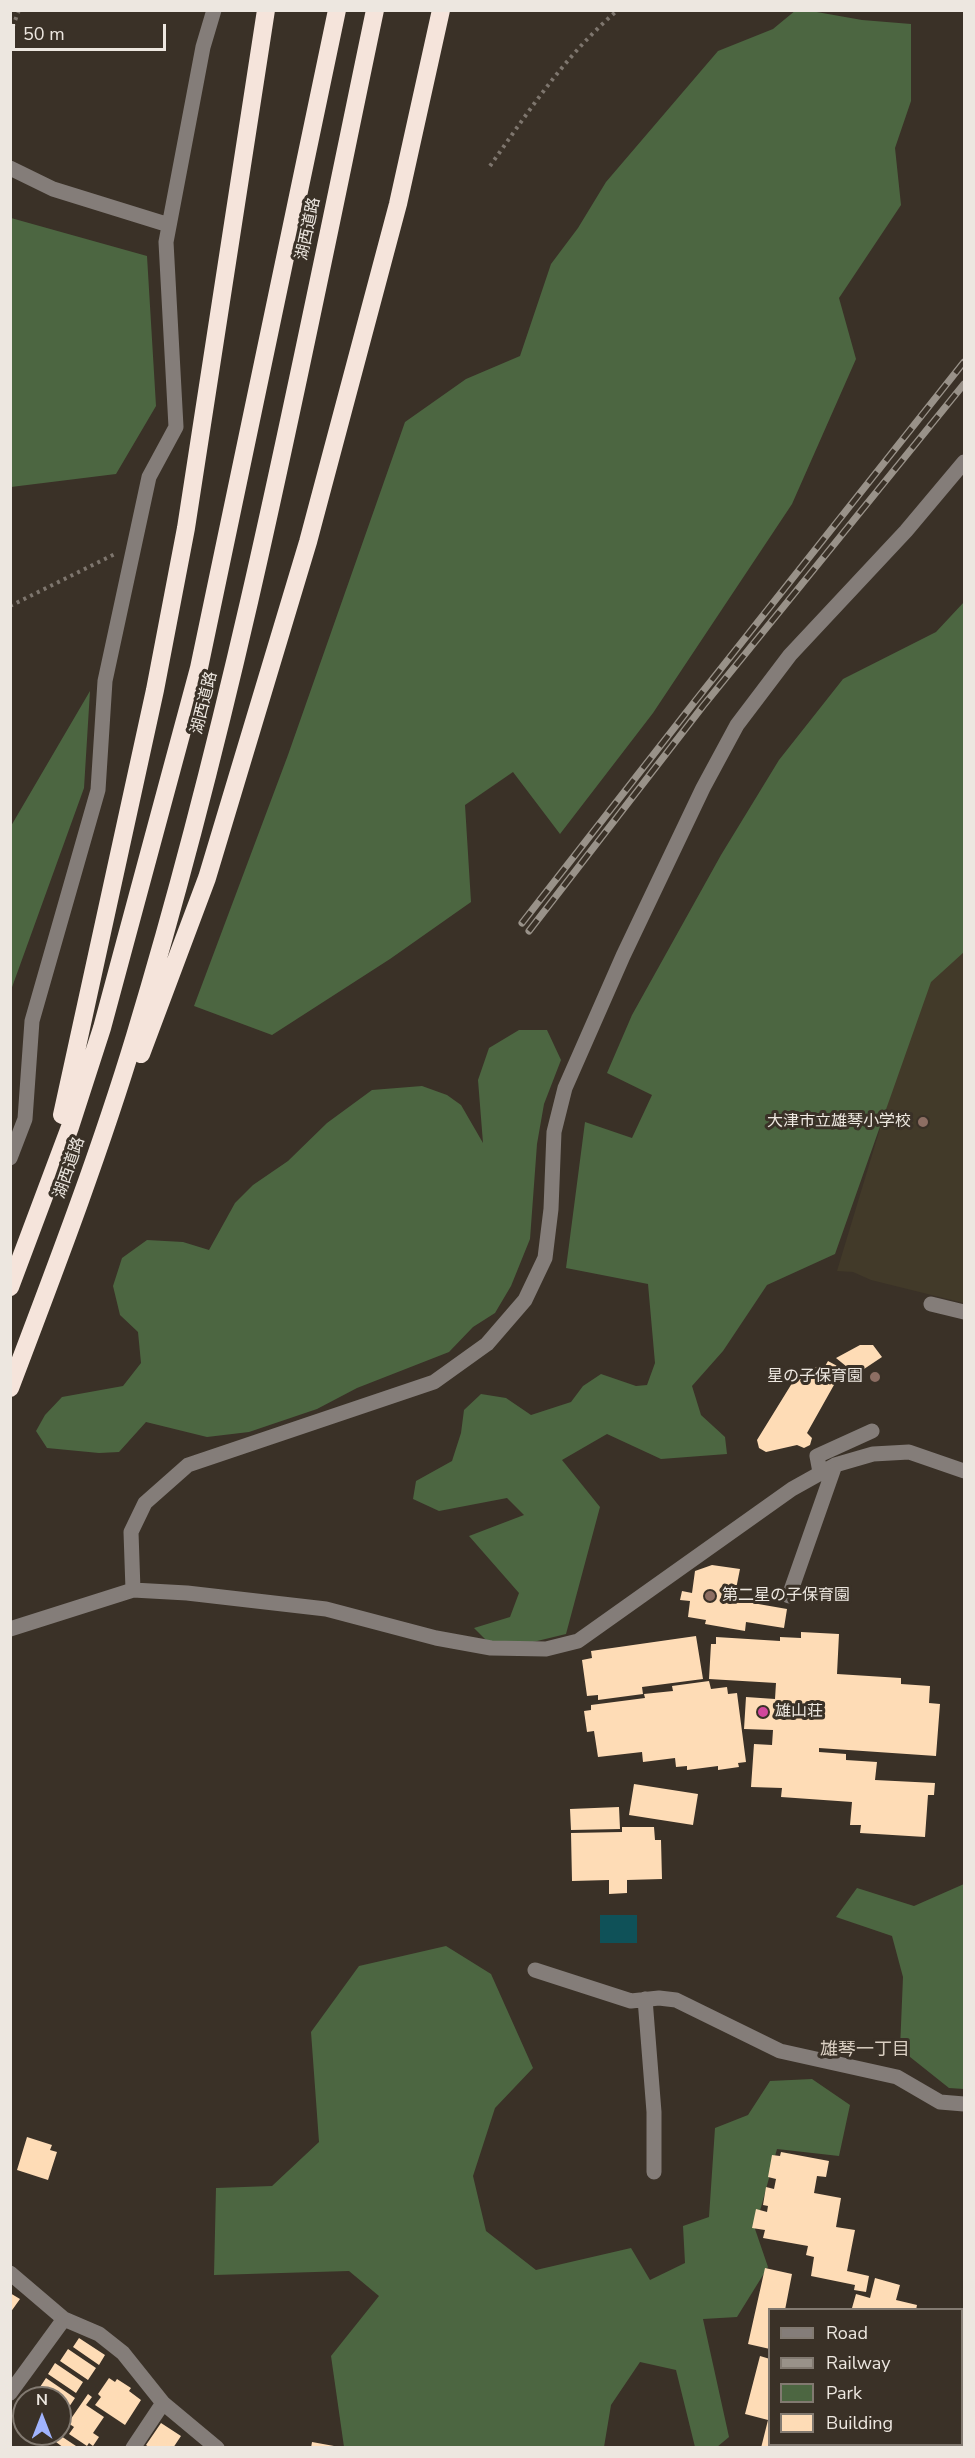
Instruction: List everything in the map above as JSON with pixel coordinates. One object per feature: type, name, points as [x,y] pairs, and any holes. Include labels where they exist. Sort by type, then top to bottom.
[{"type":"highway","points":[[31,1233],[66,1101],[158,679],[186,528],[266,10]]},
{"type":"highway","name":"湖西道路","points":[[10,1287],[70,1127],[102,1028],[200,668],[338,10]]},
{"type":"highway","name":"湖西道路","points":[[10,1388],[89,1176],[135,1038],[197,817],[257,572],[375,10]]},
{"type":"highway","points":[[89,1176],[127,1089],[207,878],[255,719],[308,542],[398,204],[441,10]]},
{"type":"street","points":[[10,1158],[26,1119],[32,1021],[98,790],[105,681],[148,477],[176,427],[166,242],[203,47],[214,10]]},
{"type":"street","points":[[10,168],[52,189],[169,225]]},
{"type":"street","points":[[133,1590],[131,1532],[145,1503],[188,1465],[434,1382],[487,1344],[525,1300],[545,1258],[551,1209],[554,1132],[565,1088],[604,998],[703,788],[737,724],[790,655],[906,531],[964,462]]},
{"type":"street","points":[[931,1304],[964,1312]]},
{"type":"street","points":[[820,1472],[817,1456],[872,1431]]},
{"type":"street","points":[[10,1629],[133,1590],[270,1601],[326,1609],[436,1638],[480,1646],[546,1649],[578,1641],[820,1472],[835,1465],[873,1454],[909,1452],[964,1471]]},
{"type":"street","points":[[789,1596],[835,1465]]},
{"type":"street","points":[[535,1970],[631,2001],[659,1998],[676,2000],[780,2050],[897,2077],[940,2102],[964,2104]]},
{"type":"street","points":[[645,2000],[654,2112],[654,2172]]},
{"type":"street","points":[[10,2274],[64,2319],[99,2334],[123,2353],[163,2403],[218,2448]]},
{"type":"street","points":[[10,2393],[64,2319]]},
{"type":"street","points":[[133,2448],[163,2403]]},
{"type":"path","points":[[10,34],[19,10]]},
{"type":"path","points":[[490,166],[543,90],[593,32],[618,10]]},
{"type":"path","points":[[10,606],[135,544]]},
{"type":"shaded area","name":"大津市立雄琴小学校","points":[[964,944],[964,1303],[871,1280],[853,1272],[837,1271],[927,973]]},
{"type":"green space","points":[[796,10],[862,20],[911,24],[911,101],[895,148],[901,205],[839,298],[856,359],[792,504],[653,713],[560,834],[513,772],[465,805],[471,902],[390,959],[272,1035],[194,1006],[288,755],[405,422],[466,379],[520,356],[551,264],[578,228],[606,182],[718,51],[773,29]]},
{"type":"green space","points":[[11,218],[147,256],[156,406],[116,474],[11,487]]},
{"type":"green space","points":[[964,602],[964,952],[931,982],[835,1254],[767,1285],[723,1351],[692,1386],[701,1415],[725,1437],[727,1454],[661,1459],[607,1434],[562,1460],[600,1507],[566,1634],[533,1642],[489,1643],[474,1628],[510,1617],[519,1593],[469,1536],[524,1515],[507,1498],[439,1511],[413,1499],[416,1481],[452,1461],[461,1433],[464,1410],[481,1394],[506,1398],[531,1415],[571,1402],[583,1386],[601,1374],[636,1386],[647,1385],[655,1363],[648,1284],[566,1268],[585,1122],[632,1138],[652,1095],[607,1073],[632,1015],[721,855],[779,760],[843,679],[936,632]]},
{"type":"green space","points":[[90,691],[84,788],[11,990],[11,826]]},
{"type":"green space","points":[[519,1030],[547,1030],[561,1060],[544,1104],[537,1144],[530,1239],[511,1286],[495,1313],[473,1327],[449,1352],[357,1388],[317,1409],[249,1432],[207,1437],[146,1422],[119,1452],[99,1453],[47,1448],[36,1431],[45,1415],[62,1397],[123,1386],[141,1363],[138,1332],[120,1315],[113,1286],[122,1258],[147,1240],[183,1242],[209,1250],[235,1203],[253,1185],[288,1161],[327,1123],[372,1090],[422,1086],[447,1095],[461,1105],[483,1143],[478,1080],[489,1048]]},
{"type":"green space","points":[[964,1884],[964,2089],[949,2088],[900,2049],[903,1977],[892,1936],[836,1917],[857,1888],[914,1906]]},
{"type":"green space","points":[[446,1946],[491,1974],[533,2068],[495,2108],[473,2176],[486,2231],[536,2270],[631,2248],[650,2280],[685,2263],[683,2226],[709,2217],[715,2128],[748,2115],[770,2081],[812,2079],[850,2105],[839,2156],[777,2149],[755,2229],[768,2267],[737,2317],[703,2319],[729,2437],[717,2447],[695,2447],[676,2370],[640,2362],[611,2405],[604,2447],[344,2447],[331,2356],[379,2296],[349,2271],[214,2275],[216,2188],[272,2186],[319,2142],[311,2032],[359,1966]]},
{"type":"water","points":[[600,1915],[637,1915],[637,1943],[600,1943]]},
{"type":"building","points":[[860,1345],[873,1345],[882,1357],[864,1369],[852,1371],[836,1358]]},
{"type":"building","points":[[828,1361],[839,1367],[835,1374],[839,1376],[807,1433],[812,1438],[810,1445],[804,1448],[797,1445],[766,1452],[759,1448],[757,1440],[794,1380],[820,1365],[824,1368]]},
{"type":"building","name":"第二星の子保育園","points":[[712,1565],[740,1569],[736,1589],[741,1601],[787,1609],[784,1628],[746,1622],[745,1631],[705,1624],[706,1620],[688,1617],[690,1601],[680,1600],[682,1591],[692,1593],[695,1571]]},
{"type":"building","points":[[801,1632],[839,1634],[837,1674],[901,1678],[901,1684],[930,1686],[929,1703],[940,1704],[936,1756],[819,1748],[819,1752],[846,1754],[846,1760],[877,1762],[875,1780],[935,1783],[934,1795],[928,1795],[925,1837],[860,1833],[861,1825],[850,1825],[852,1802],[781,1797],[782,1788],[751,1787],[754,1744],[772,1745],[773,1730],[744,1729],[746,1697],[775,1699],[776,1683],[709,1679],[711,1644],[716,1644],[716,1637],[780,1641],[780,1637],[801,1638]]},
{"type":"building","points":[[696,1636],[703,1679],[642,1687],[643,1694],[598,1700],[598,1695],[587,1696],[582,1660],[592,1658],[591,1651]]},
{"type":"building","points":[[709,1681],[711,1689],[727,1687],[728,1694],[737,1693],[746,1762],[738,1763],[739,1767],[718,1770],[718,1766],[687,1770],[687,1766],[676,1767],[675,1758],[643,1762],[642,1752],[598,1757],[594,1731],[587,1732],[584,1711],[591,1710],[591,1705],[645,1698],[644,1694],[673,1691],[672,1686]]},
{"type":"building","points":[[634,1784],[698,1794],[693,1825],[629,1815]]},
{"type":"building","points":[[619,1807],[620,1829],[571,1830],[570,1809]]},
{"type":"building","points":[[622,1827],[654,1827],[655,1840],[661,1840],[662,1879],[627,1880],[627,1893],[609,1894],[609,1880],[572,1881],[571,1833],[622,1832]]},
{"type":"building","points":[[27,2137],[52,2145],[50,2150],[57,2152],[48,2180],[17,2170]]},
{"type":"building","points":[[781,2152],[829,2161],[826,2177],[817,2176],[814,2193],[841,2198],[836,2227],[855,2230],[847,2271],[869,2276],[866,2292],[854,2290],[855,2285],[811,2276],[814,2257],[806,2255],[808,2246],[763,2238],[765,2230],[752,2228],[756,2209],[767,2212],[768,2206],[763,2205],[766,2187],[774,2189],[776,2179],[768,2177],[772,2155],[780,2156]]},
{"type":"building","points":[[765,2268],[792,2274],[785,2308],[768,2308],[768,2349],[748,2344]]},
{"type":"building","points":[[875,2278],[900,2285],[896,2300],[917,2305],[916,2308],[852,2308],[856,2294],[870,2298]]},
{"type":"building","points":[[10,2293],[20,2299],[10,2313]]},
{"type":"building","points":[[79,2338],[105,2355],[99,2365],[73,2347]]},
{"type":"building","points":[[68,2349],[96,2368],[88,2380],[60,2361]]},
{"type":"building","points":[[760,2356],[768,2358],[768,2420],[745,2414]]},
{"type":"building","points":[[55,2363],[83,2382],[76,2393],[72,2390],[72,2386],[66,2386],[48,2374]]},
{"type":"building","points":[[46,2378],[58,2386],[41,2386]]},
{"type":"building","points":[[109,2378],[115,2382],[117,2379],[131,2388],[129,2391],[141,2400],[125,2425],[95,2405],[101,2397],[98,2394]]},
{"type":"building","points":[[88,2394],[92,2397],[86,2405],[104,2417],[93,2433],[99,2437],[93,2446],[89,2443],[87,2446],[72,2436],[74,2427],[72,2417]]},
{"type":"building","points":[[768,2420],[768,2446],[822,2446],[821,2448],[761,2448]]},
{"type":"building","points":[[161,2423],[181,2436],[173,2448],[150,2448],[146,2445]]},
{"type":"building","points":[[312,2442],[334,2446],[334,2448],[311,2448]]},
{"type":"building","points":[[72,2443],[79,2448],[61,2446],[72,2446]]},
{"type":"building","points":[[846,2446],[886,2446],[885,2448],[846,2448]]},
{"type":"railway","points":[[522,923],[964,362]]},
{"type":"railway","points":[[529,931],[703,706],[964,384]]},
{"type":"place","name":"大津市立雄琴小学校","points":[[923,1122]]},
{"type":"place","name":"星の子保育園","points":[[875,1377]]},
{"type":"place","name":"第二星の子保育園","points":[[710,1596]]},
{"type":"place","name":"雄山荘","points":[[763,1712]]},
{"type":"district","name":"雄琴一丁目","points":[[865,2051]]}]
